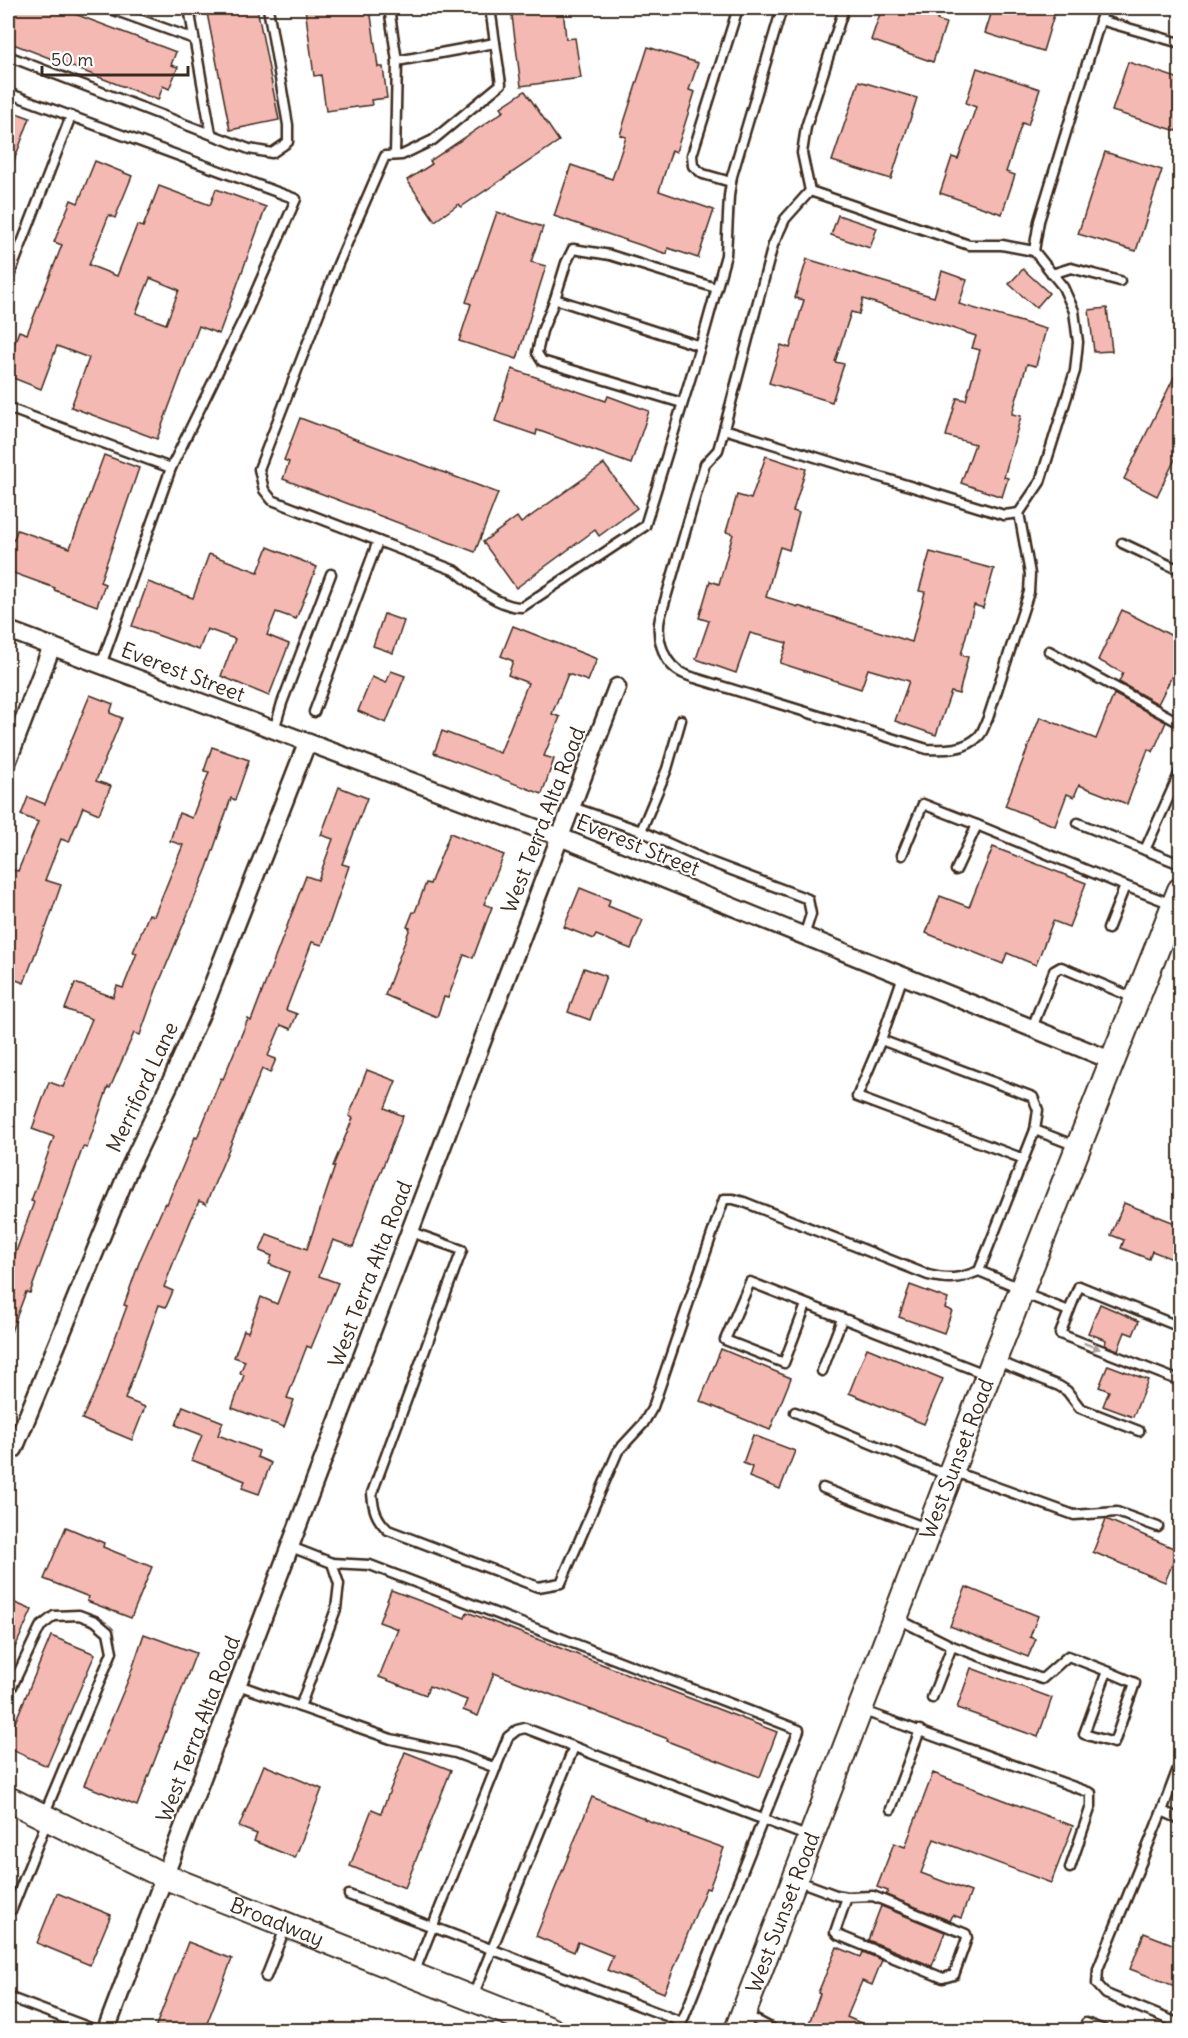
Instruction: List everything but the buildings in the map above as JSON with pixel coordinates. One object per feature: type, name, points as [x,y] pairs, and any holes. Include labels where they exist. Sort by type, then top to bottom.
[{"type":"main road","name":"West Sunset Road","points":[[741,2022],[991,1368],[1178,897]]},
{"type":"main road","name":"Broadway","points":[[8,1799],[166,1877],[551,2031]]},
{"type":"street","name":"Everest Street","points":[[8,630],[560,837],[1113,1061]]},
{"type":"street","points":[[8,760],[52,646]]},
{"type":"street","name":"West Terra Alta Road","points":[[106,2031],[617,687]]},
{"type":"street","name":"Merriford Lane","points":[[11,1447],[129,1168],[204,1007],[307,743]]},
{"type":"lane","points":[[108,8],[194,39]]},
{"type":"lane","points":[[189,8],[211,134]]},
{"type":"lane","points":[[8,56],[249,149],[272,153],[288,142],[288,125],[268,8]]},
{"type":"lane","points":[[389,8],[398,62],[395,155]]},
{"type":"lane","points":[[490,8],[501,84],[433,140],[402,155],[385,156],[342,254],[258,470],[264,490],[272,500],[456,571],[474,585],[511,607],[522,607],[645,526],[726,255],[731,182],[782,8]]},
{"type":"lane","points":[[731,182],[703,174],[693,166],[692,155],[738,8]]},
{"type":"lane","points":[[810,191],[802,153],[806,127],[844,8]]},
{"type":"lane","points":[[1034,251],[1039,221],[1104,8]]},
{"type":"lane","points":[[1100,20],[1180,43]]},
{"type":"lane","points":[[398,62],[495,43]]},
{"type":"lane","points":[[8,93],[296,199],[246,314],[171,468],[100,665]]},
{"type":"lane","points":[[8,279],[71,116]]},
{"type":"lane","points":[[810,191],[969,245],[1002,245],[1034,251],[1063,287],[1074,311],[1078,342],[1075,371],[1040,482],[1019,513],[1030,574],[1029,592],[988,718],[979,736],[963,746],[946,750],[927,749],[695,678],[677,670],[666,657],[657,630],[705,464],[718,450],[773,245],[784,219],[810,191]]},
{"type":"lane","points":[[682,403],[542,361],[537,353],[542,331],[573,249],[610,255],[716,288]]},
{"type":"lane","points":[[1052,274],[1071,268],[1120,280]]},
{"type":"lane","points":[[555,298],[700,346]]},
{"type":"lane","points":[[8,408],[171,468]]},
{"type":"lane","points":[[724,429],[1004,515],[1019,513]]},
{"type":"lane","points":[[314,712],[378,541]]},
{"type":"lane","points":[[1122,543],[1173,567],[1180,567]]},
{"type":"lane","points":[[274,730],[330,574]]},
{"type":"lane","points":[[1049,651],[1180,723]]},
{"type":"lane","points":[[641,831],[667,769],[681,720]]},
{"type":"lane","points":[[1145,850],[1180,772]]},
{"type":"lane","points":[[903,855],[923,804],[1125,886],[1178,897]]},
{"type":"lane","points":[[572,807],[641,831],[705,860],[808,899],[811,914],[804,936]]},
{"type":"lane","points":[[1078,823],[1180,864]]},
{"type":"lane","points":[[956,870],[977,825]]},
{"type":"lane","points":[[1108,928],[1125,886]]},
{"type":"lane","points":[[1032,1028],[1054,971],[1061,967],[1137,1000]]},
{"type":"lane","points":[[903,976],[857,1097],[1024,1159]]},
{"type":"lane","points":[[411,1232],[462,1250],[372,1493],[375,1514],[388,1530],[538,1587],[561,1583],[618,1451],[643,1424],[653,1407],[724,1199],[744,1202],[928,1275],[947,1279],[964,1277],[979,1271],[1035,1130],[1038,1110],[1033,1097],[880,1040]]},
{"type":"lane","points":[[1035,1130],[1079,1147]]},
{"type":"lane","points":[[979,1271],[1069,1311]]},
{"type":"lane","points":[[806,1305],[784,1363],[725,1340],[750,1282],[842,1319],[991,1368],[1059,1386],[1067,1391],[1080,1408],[1139,1431]]},
{"type":"lane","points":[[1180,1327],[1079,1286],[1060,1334],[1180,1381]]},
{"type":"lane","points":[[822,1371],[842,1319]]},
{"type":"lane","points":[[795,1412],[951,1474],[1074,1515],[1117,1512],[1158,1527]]},
{"type":"lane","points":[[823,1488],[930,1529]]},
{"type":"lane","points":[[291,1547],[332,1563],[370,1565],[799,1730],[682,2022],[349,1895]]},
{"type":"lane","points":[[300,1707],[336,1609],[339,1584],[332,1563]]},
{"type":"lane","points":[[8,1695],[40,1627],[54,1616],[79,1615],[95,1621],[108,1632],[112,1652],[12,1909]]},
{"type":"lane","points":[[896,1618],[952,1646],[1042,1679],[1068,1656],[1107,1671],[1135,1683],[1114,1743],[1084,1734],[1107,1671]]},
{"type":"lane","points":[[932,1698],[952,1646]]},
{"type":"lane","points":[[238,1685],[391,1739],[455,1753],[496,1768]]},
{"type":"lane","points":[[860,1710],[1091,1793],[1091,1806],[1070,1868]]},
{"type":"lane","points":[[413,1976],[508,1737],[517,1730],[525,1728],[812,1838]]},
{"type":"lane","points":[[891,1809],[920,1730]]},
{"type":"lane","points":[[472,1999],[574,1747]]},
{"type":"lane","points":[[1180,1763],[1098,1969],[1097,1984],[1106,1994],[1180,2024]]},
{"type":"lane","points":[[1162,1811],[1180,1819]]},
{"type":"lane","points":[[796,1880],[847,1897],[873,1896],[966,1934],[968,1938],[954,1975],[943,1978],[838,1935],[836,1932],[847,1897]]},
{"type":"lane","points":[[266,1977],[286,1925]]},
{"type":"lane","points":[[8,1997],[96,2031]]},
{"type":"lane","points":[[741,2022],[775,2031]]},
{"type":"lane","points":[[1086,2023],[1104,2031]]}]
